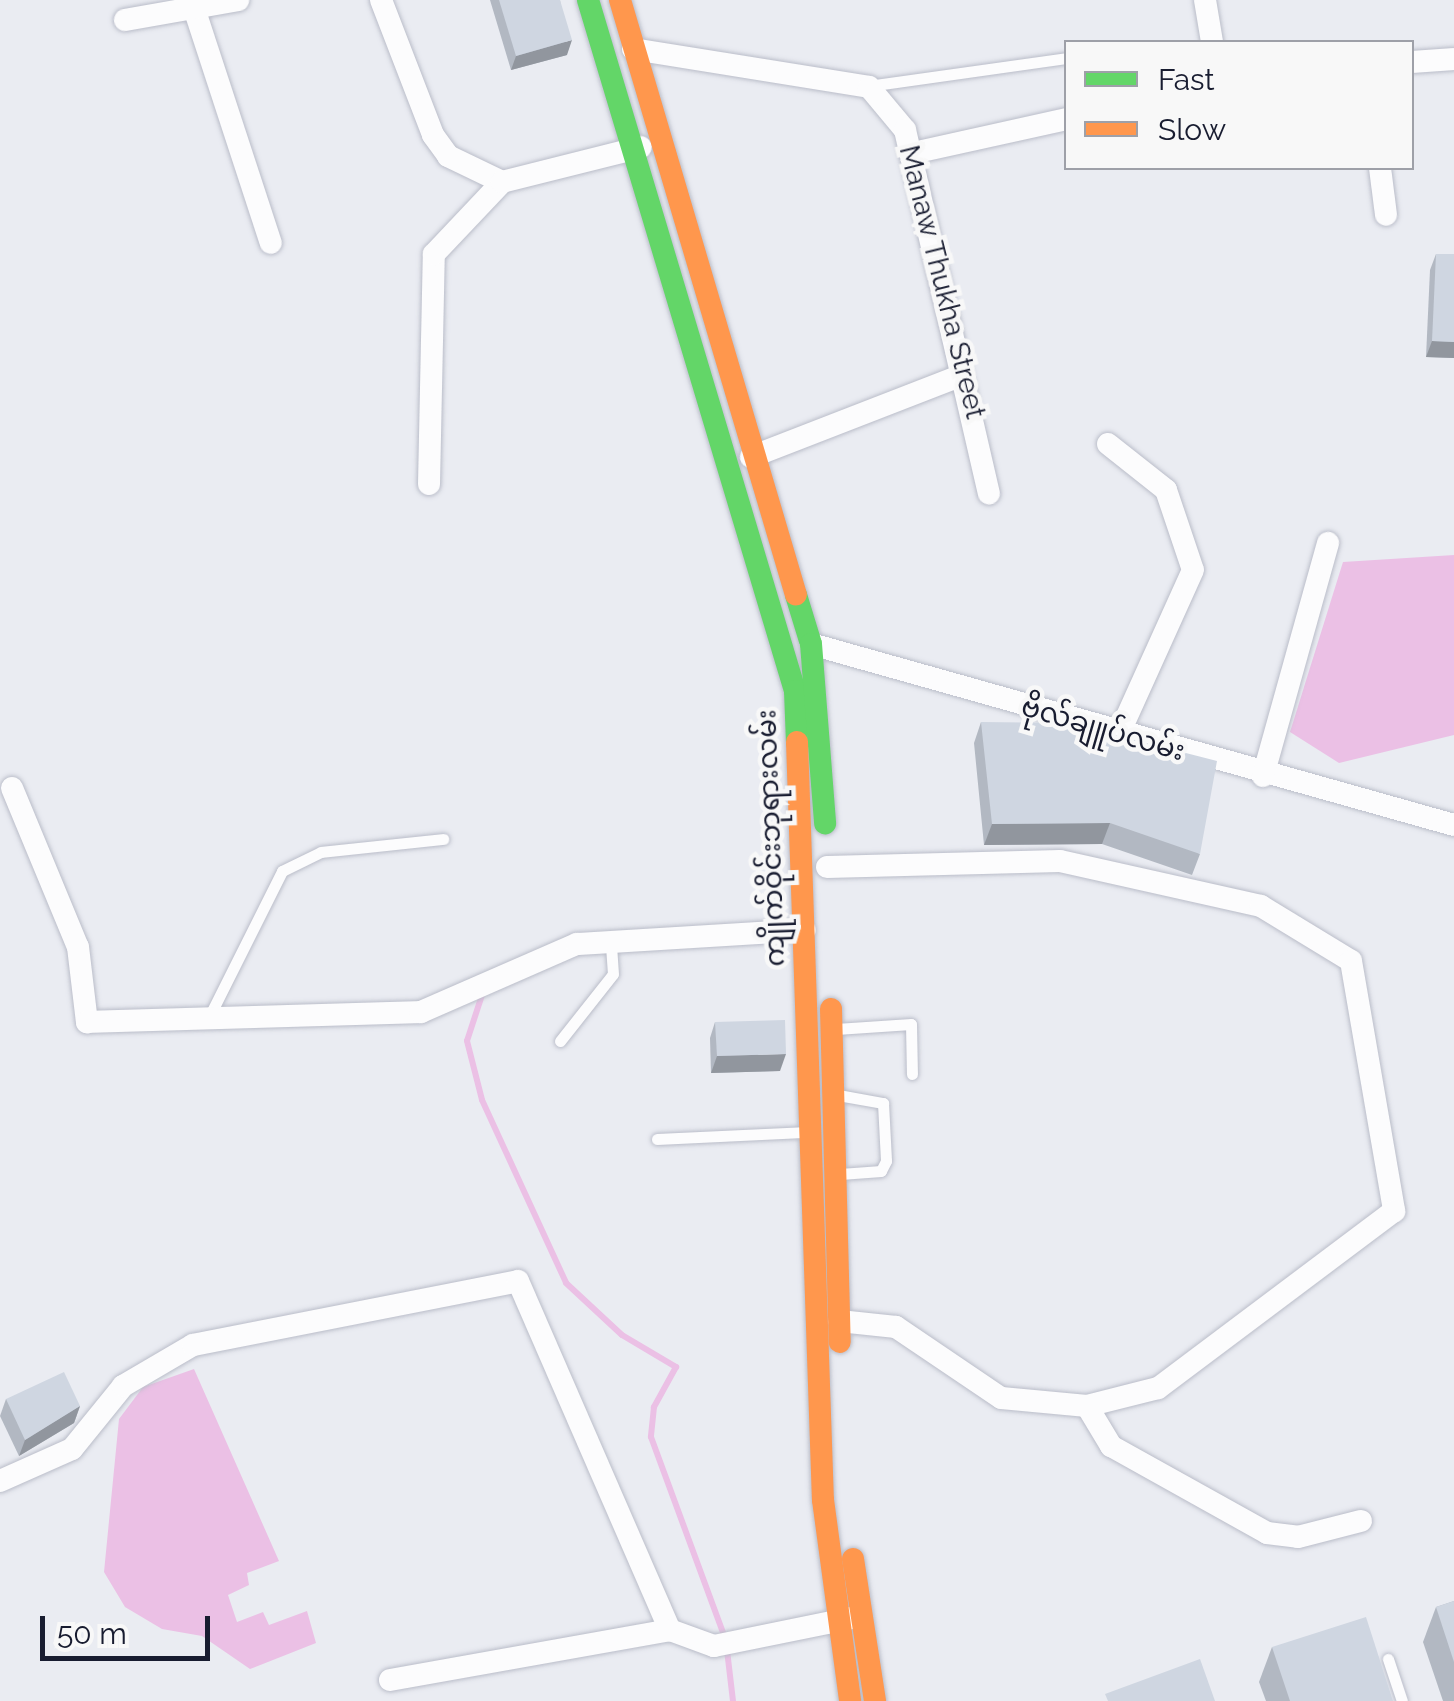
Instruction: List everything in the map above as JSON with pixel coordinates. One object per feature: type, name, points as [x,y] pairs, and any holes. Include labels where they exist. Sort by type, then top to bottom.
[{"type":"main road","name":"ကျိုက်ဝိုင်းဘုရားလမ်း","points":[[588,0],[795,691],[810,1132],[836,1622],[850,1701]]},
{"type":"main road","name":"ကျိုက်ဝိုင်းဘုရားလမ်း","points":[[620,0],[751,457],[810,644],[827,867],[839,1321],[860,1616],[875,1701]]},
{"type":"main road","points":[[727,467],[751,457]]},
{"type":"street","points":[[125,20],[238,0]]},
{"type":"street","points":[[381,0],[433,135],[448,156],[502,182]]},
{"type":"street","points":[[1205,0],[1212,40]]},
{"type":"street","points":[[194,8],[271,243]]},
{"type":"street","points":[[633,49],[865,86]]},
{"type":"street","points":[[1414,62],[1454,59]]},
{"type":"street","name":"Manaw Thukha Street","points":[[865,86],[905,130],[913,153],[960,376],[972,392],[989,492]]},
{"type":"street","points":[[913,153],[1064,118]]},
{"type":"street","points":[[429,484],[429,268],[502,182],[660,143]]},
{"type":"street","points":[[1380,170],[1386,214]]},
{"type":"street","points":[[751,457],[960,376]]},
{"type":"street","points":[[1108,444],[1166,490],[1193,570],[1119,734]]},
{"type":"street","points":[[1262,776],[1328,543]]},
{"type":"street","name":"ဗိုလ်ချူပ်လမ်း","points":[[810,644],[1262,776],[1454,825]]},
{"type":"street","points":[[12,788],[78,947],[84,1020],[421,1012],[578,944],[805,930]]},
{"type":"street","points":[[827,867],[1060,862],[1261,906],[1351,961],[1394,1212],[1158,1388],[1086,1406],[1001,1398],[896,1327],[839,1321]]},
{"type":"street","points":[[0,1482],[72,1449],[123,1386],[193,1345],[518,1280],[670,1630]]},
{"type":"street","points":[[1086,1406],[1111,1446],[1267,1533],[1298,1537],[1360,1522]]},
{"type":"street","points":[[390,1680],[670,1630],[714,1646],[860,1616]]},
{"type":"lane","points":[[865,86],[1064,58]]},
{"type":"lane","points":[[210,1015],[282,871],[321,852],[443,840]]},
{"type":"lane","points":[[560,1040],[613,974],[611,942]]},
{"type":"lane","points":[[832,1029],[911,1024],[912,1074]]},
{"type":"lane","points":[[834,1094],[883,1103],[886,1161],[881,1171],[836,1174]]},
{"type":"lane","points":[[657,1138],[835,1130]]},
{"type":"lane","points":[[1388,1659],[1402,1701]]},
{"type":"shaded area","points":[[1454,555],[1454,735],[1339,763],[1290,732],[1343,562]]},
{"type":"shaded area","points":[[194,1369],[279,1561],[247,1573],[249,1585],[228,1595],[237,1622],[263,1612],[269,1625],[307,1611],[316,1643],[250,1669],[202,1636],[162,1629],[125,1607],[104,1572],[119,1419],[143,1387]]},
{"type":"building","points":[[499,0],[560,0],[572,40],[516,56]]},
{"type":"building","points":[[1436,254],[1454,254],[1454,342],[1432,341]]},
{"type":"building","points":[[981,722],[1069,723],[1217,761],[1200,854],[1110,823],[992,824]]},
{"type":"building","points":[[785,1020],[786,1054],[717,1056],[715,1022]]},
{"type":"building","points":[[64,1372],[80,1406],[25,1440],[6,1399]]},
{"type":"building","points":[[1454,1601],[1454,1662],[1436,1607]]},
{"type":"building","points":[[1366,1617],[1393,1701],[1290,1701],[1272,1647]]},
{"type":"building","points":[[1200,1659],[1215,1701],[1108,1701],[1105,1694]]},
{"type":"waterway","points":[[482,995],[467,1041],[482,1100],[566,1283],[622,1335],[676,1367],[654,1407],[651,1437],[725,1638]]},
{"type":"waterway","points":[[727,1650],[733,1701]]},
{"type":"traffic: fast","points":[[588,0],[795,691],[797,742]]},
{"type":"traffic: fast","points":[[796,595],[811,644],[825,823]]},
{"type":"traffic: slow","points":[[620,0],[796,595]]},
{"type":"traffic: slow","points":[[797,742],[823,1500],[850,1701]]},
{"type":"traffic: slow","points":[[831,1009],[840,1342]]},
{"type":"traffic: slow","points":[[853,1559],[875,1701]]}]
